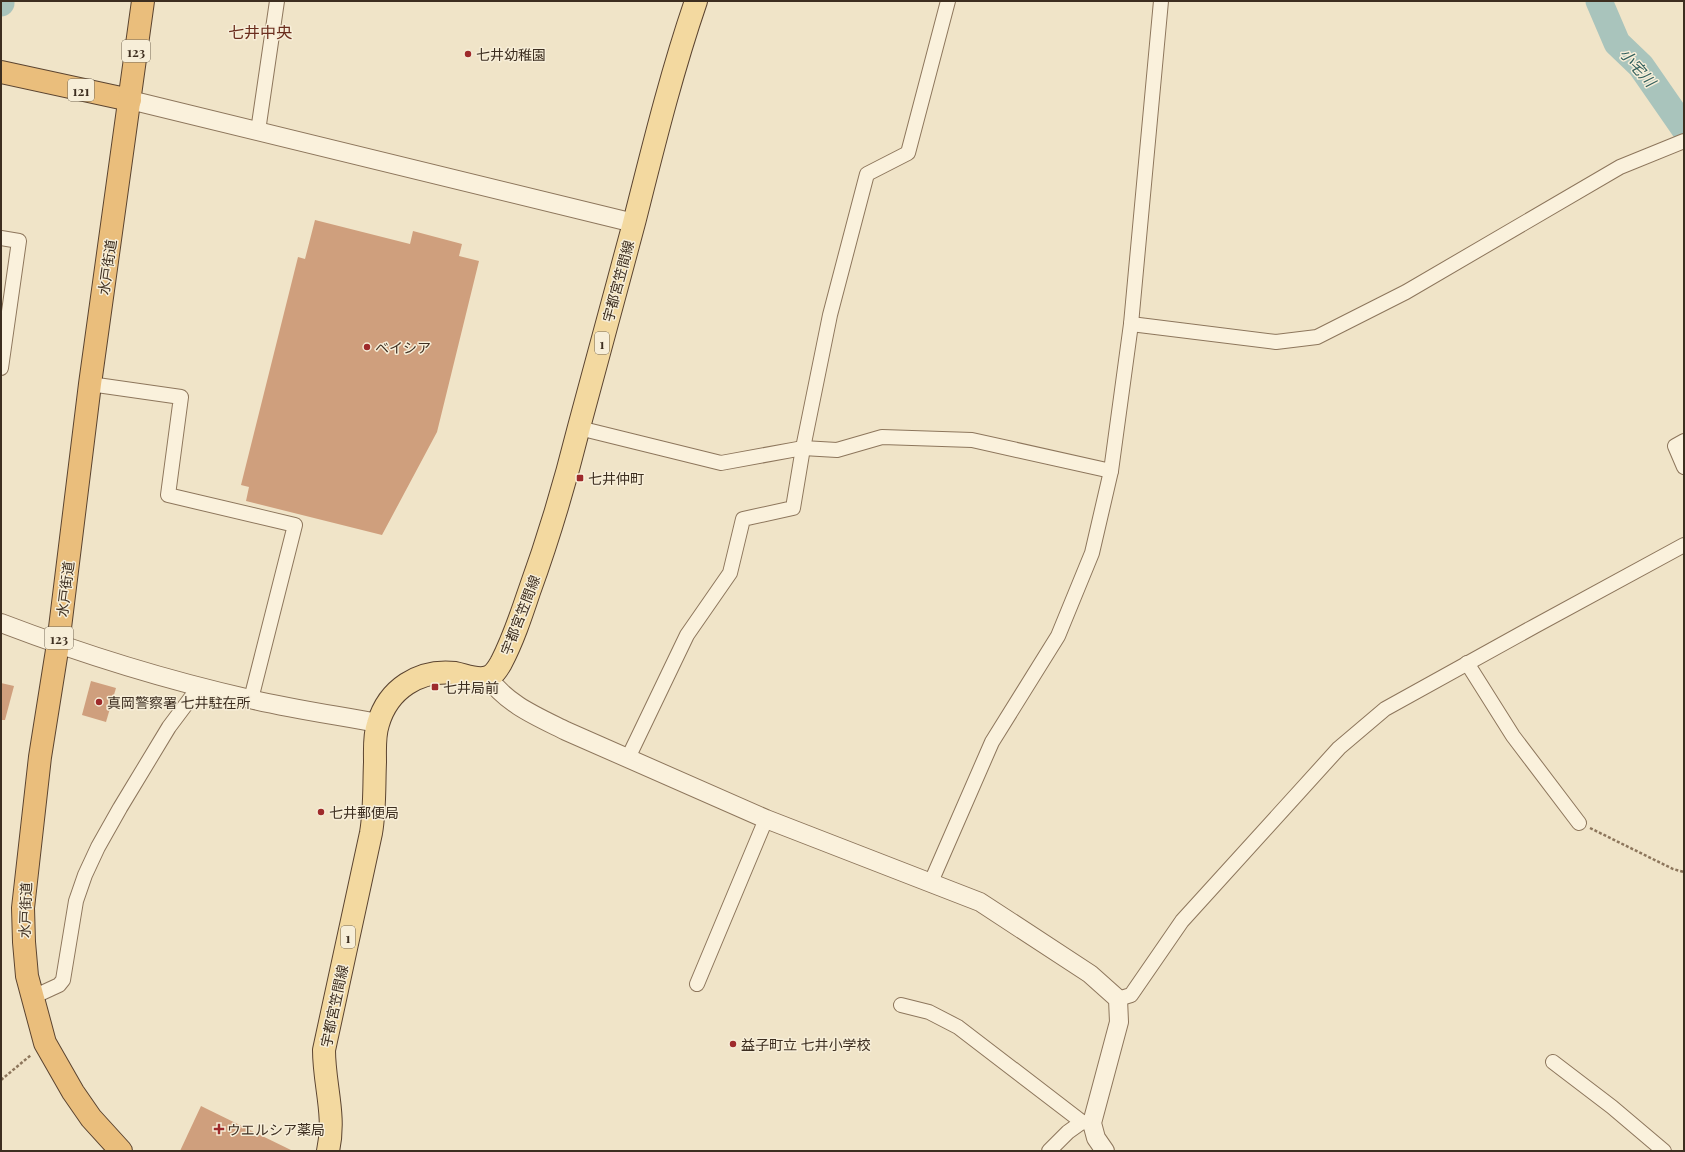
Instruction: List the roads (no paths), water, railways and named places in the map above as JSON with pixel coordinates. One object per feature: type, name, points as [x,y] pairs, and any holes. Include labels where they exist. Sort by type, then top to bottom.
[{"type":"highway","name":"水戸街道","points":[[121,1151],[91,1118],[73,1092],[45,1043],[27,976],[23,908],[40,757],[58,644],[90,384],[143,1]]},
{"type":"highway","name":"121","points":[[1,72],[130,100]]},
{"type":"main road","name":"宇都宮笠間線","points":[[328,1151],[331,1118],[329,1094],[324,1066],[324,1050],[374,818],[375,738],[378,723],[386,705],[396,691],[409,681],[425,675],[443,673],[478,678],[488,677],[495,672],[514,635],[547,543],[568,472],[661,116],[684,35],[696,1]]},
{"type":"street","points":[[258,132],[277,1]]},
{"type":"street","points":[[628,758],[687,635],[730,573],[743,519],[793,508],[803,448],[830,316],[867,174],[908,153],[948,1]]},
{"type":"street","points":[[931,882],[992,742],[1058,636],[1092,553],[1111,471],[1131,324],[1161,1]]},
{"type":"street","points":[[130,100],[634,223]]},
{"type":"street","points":[[1131,324],[1276,342],[1316,337],[1406,292],[1620,167],[1680,142]]},
{"type":"street","points":[[1,238],[19,241],[1,368]]},
{"type":"street","points":[[90,384],[181,397],[168,495],[295,525],[251,699]]},
{"type":"street","points":[[579,428],[721,463],[803,448],[837,450],[882,436],[972,440],[1111,471]]},
{"type":"street","points":[[1684,441],[1675,446],[1684,467]]},
{"type":"street","points":[[1118,999],[1131,995],[1182,920],[1339,748],[1385,709],[1684,545]]},
{"type":"street","points":[[1,623],[58,644],[198,686],[251,699],[378,723]]},
{"type":"street","points":[[1468,663],[1513,736],[1579,823]]},
{"type":"street","points":[[488,677],[506,697],[540,718],[766,819],[980,902],[1090,974],[1118,999],[1119,1022],[1087,1122],[1068,1132],[1049,1151]]},
{"type":"street","points":[[33,997],[59,985],[63,980],[76,901],[98,847],[168,727],[196,691],[198,686]]},
{"type":"street","points":[[697,984],[766,819]]},
{"type":"street","points":[[901,1005],[928,1012],[958,1027],[1087,1122],[1105,1151]]},
{"type":"street","points":[[1552,1062],[1612,1107],[1664,1151]]},
{"type":"waterway","name":"小宅川","points":[[1599,1],[1617,43],[1641,66],[1684,128]]},
{"type":"place","name":"七井幼稚園","points":[[468,54]]},
{"type":"place","name":"ベイシア","points":[[367,347]]},
{"type":"place","name":"七井仲町","points":[[580,478]]},
{"type":"place","name":"七井局前","points":[[435,687]]},
{"type":"place","name":"真岡警察署 七井駐在所","points":[[99,702]]},
{"type":"place","name":"七井郵便局","points":[[321,812]]},
{"type":"place","name":"益子町立 七井小学校","points":[[733,1044]]},
{"type":"place","name":"ウエルシア薬局","points":[[219,1129]]},
{"type":"district","name":"七井中央","points":[[260,31]]}]
